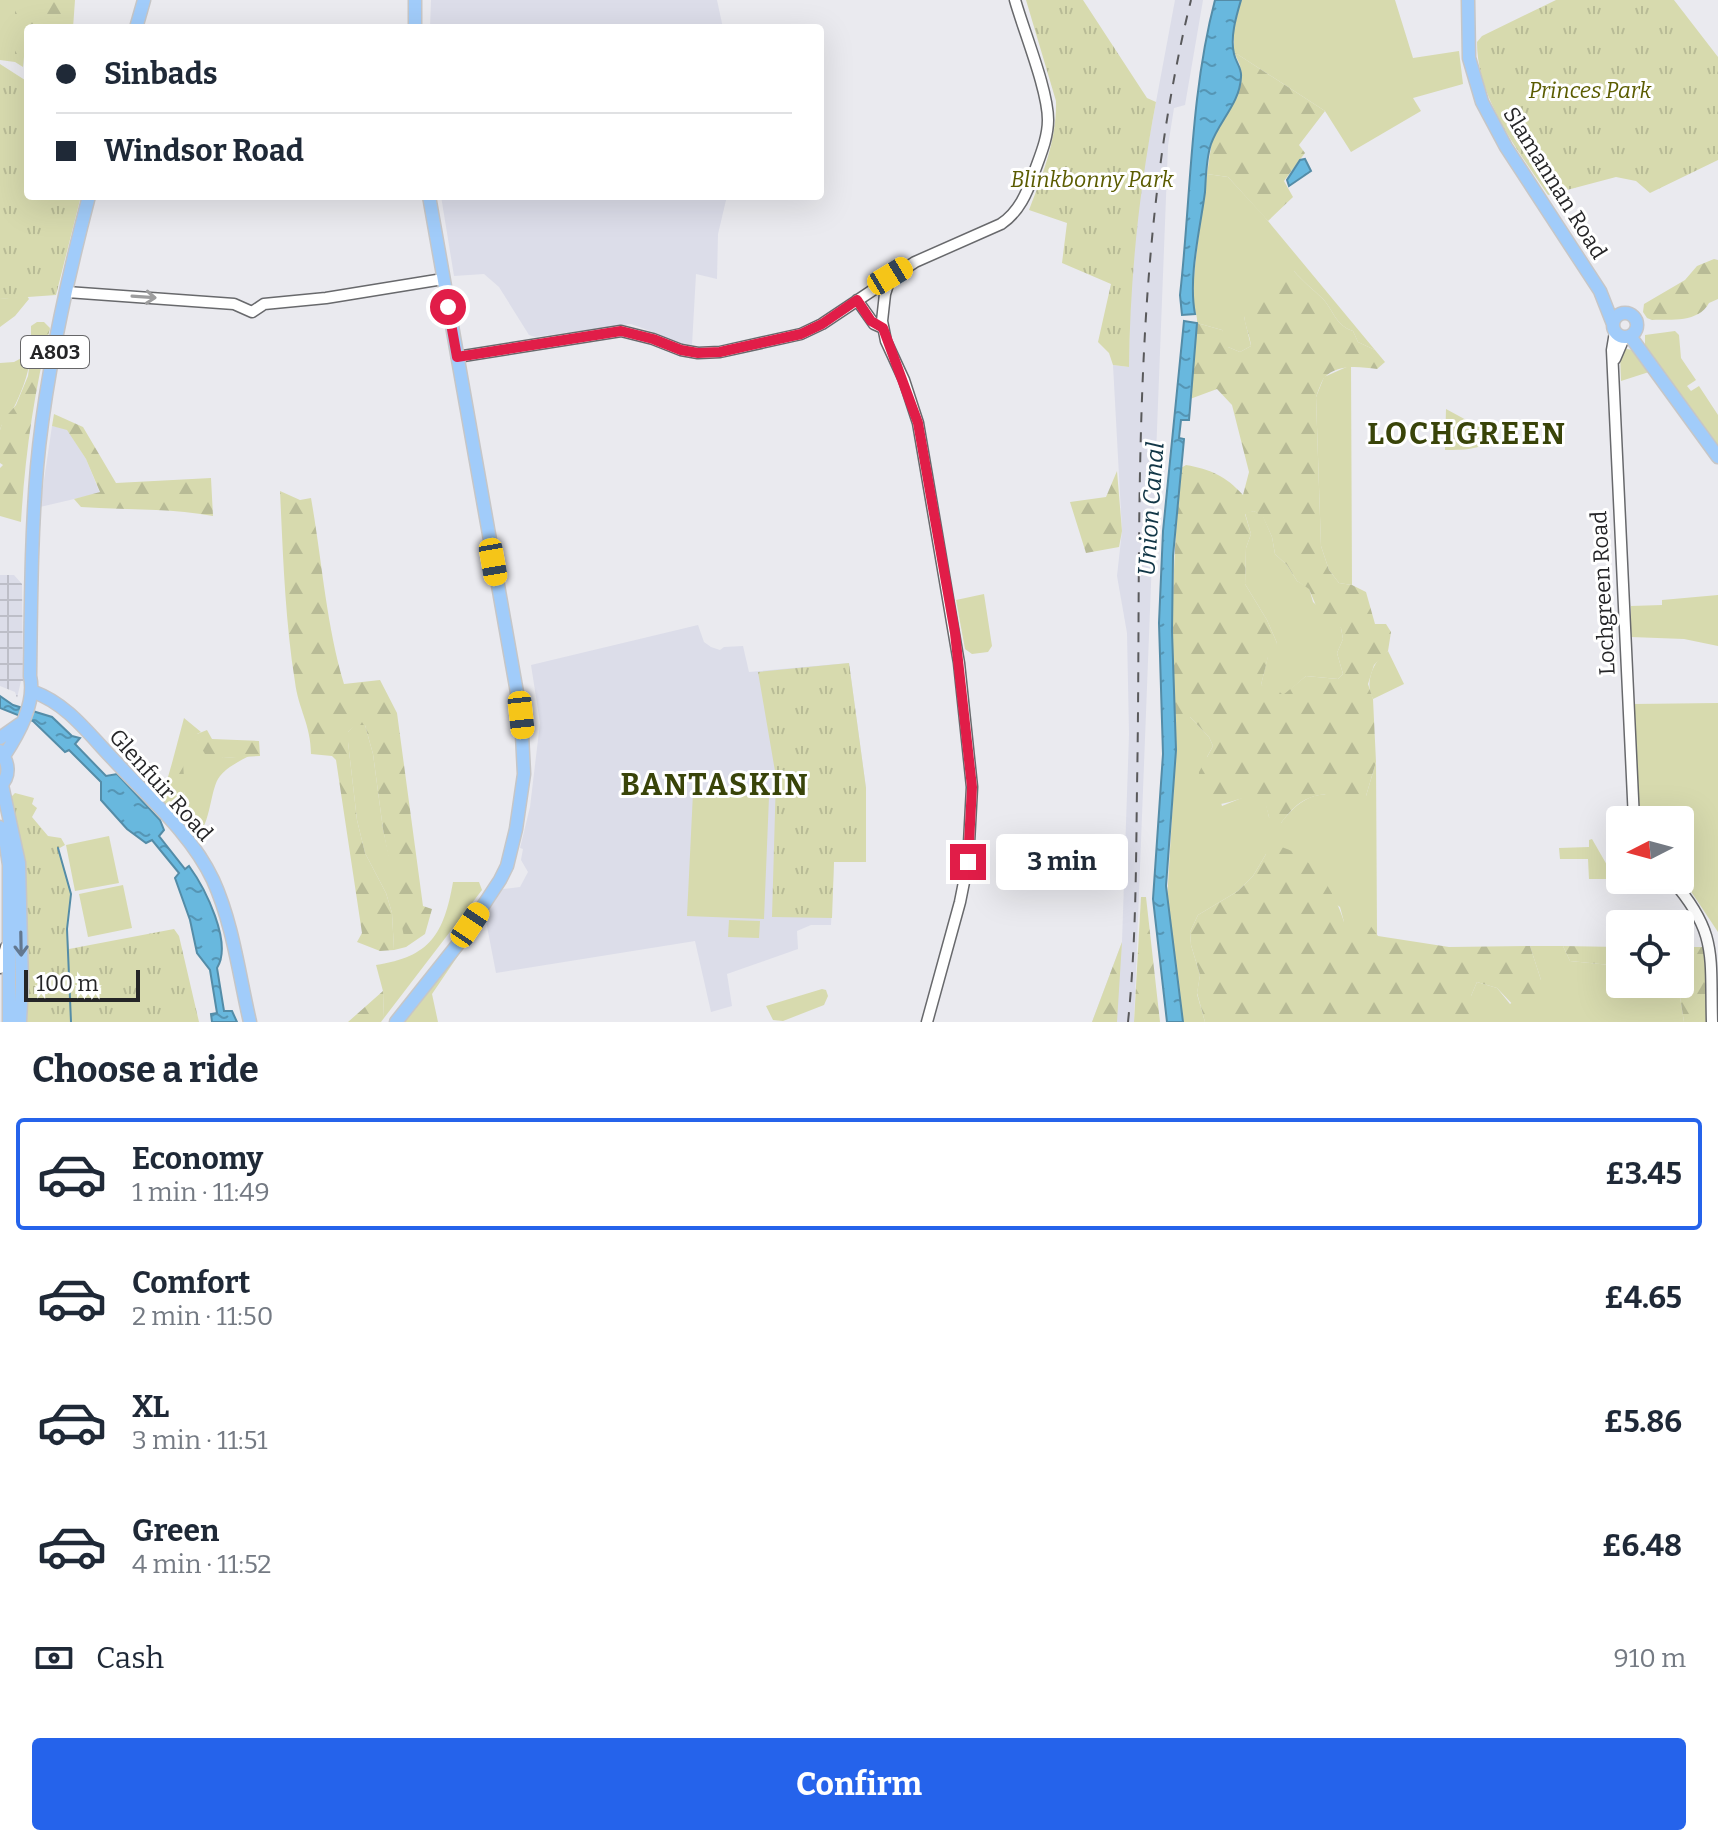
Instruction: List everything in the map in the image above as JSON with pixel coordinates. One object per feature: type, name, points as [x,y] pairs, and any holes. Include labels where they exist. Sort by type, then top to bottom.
[{"type":"main road","points":[[137,24],[144,0]]},
{"type":"main road","points":[[415,0],[415,24]]},
{"type":"main road","name":"Slamannan Road","points":[[1468,0],[1469,58],[1482,102],[1506,147],[1600,291],[1620,332],[1718,457]]},
{"type":"main road","name":"A803","points":[[34,692],[30,676],[31,569],[37,466],[67,292],[88,200]]},
{"type":"main road","points":[[396,1022],[458,944],[500,880],[512,847],[524,774],[521,715],[430,200]]},
{"type":"main road","name":"Slamannan Road","points":[[1600,291],[1636,322],[1636,329],[1620,332]]},
{"type":"main road","points":[[1620,332],[1616,317],[1623,313]]},
{"type":"main road","points":[[7,1022],[18,852],[1,785],[8,770],[2,754],[22,722],[34,692]]},
{"type":"main road","name":"Glenfuir Road","points":[[34,692],[59,703],[173,822],[196,853],[212,878],[225,913],[250,1022]]},
{"type":"main road","points":[[0,738],[22,722]]},
{"type":"main road","points":[[0,827],[9,865],[10,984],[20,1022]]},
{"type":"main road","points":[[0,999],[7,1022]]},
{"type":"street","points":[[457,357],[621,331],[698,353],[720,352],[801,334],[822,324],[915,262],[1010,217],[1020,206],[1030,184],[1044,143],[1048,118],[1015,0]]},
{"type":"street","points":[[890,276],[882,310],[883,328],[918,423],[957,649],[970,754],[972,820],[968,862],[927,1022]]},
{"type":"street","points":[[67,292],[234,304],[252,312],[264,304],[326,298],[443,279]]},
{"type":"street","points":[[857,300],[871,321],[883,328]]},
{"type":"street","name":"Lochgreen Road","points":[[1620,332],[1613,365],[1633,806]]},
{"type":"street","points":[[1685,894],[1710,936],[1713,950],[1712,1022]]},
{"type":"street","points":[[0,968],[9,938]]},
{"type":"shaded area","points":[[431,0],[717,0],[722,24],[430,24]]},
{"type":"shaded area","points":[[1175,0],[1203,0],[1185,105],[1174,108],[1168,146],[1134,1022],[1092,1022],[1122,942],[1129,734],[1127,633],[1117,576],[1122,531],[1113,365],[1129,367],[1130,299],[1139,193]]},
{"type":"shaded area","points":[[442,200],[726,200],[718,234],[717,279],[696,274],[692,345],[667,342],[653,332],[631,324],[535,337],[529,335],[499,287],[484,274],[454,276]]},
{"type":"shaded area","points":[[52,426],[67,429],[86,459],[100,493],[40,507]]},
{"type":"shaded area","points":[[0,575],[14,575],[22,584],[23,681],[17,698],[15,692],[0,686]]},
{"type":"shaded area","points":[[698,625],[704,642],[711,647],[720,650],[743,646],[749,672],[849,663],[866,788],[866,862],[834,862],[831,925],[811,925],[797,931],[798,949],[727,974],[732,1006],[711,1012],[695,941],[496,973],[485,916],[503,889],[520,887],[528,872],[521,860],[523,849],[520,848],[530,807],[540,723],[531,665]]},
{"type":"green space","points":[[0,0],[15,0],[15,62],[0,60]]},
{"type":"green space","points":[[15,0],[75,0],[73,24],[24,24],[23,67],[15,62]]},
{"type":"green space","name":"Blinkbonny Park","points":[[1026,0],[1083,0],[1147,98],[1156,102],[1136,234],[1129,367],[1113,365],[1109,353],[1098,342],[1111,284],[1062,263],[1067,223],[1029,210],[1052,143],[1056,101]]},
{"type":"green space","points":[[1241,0],[1395,0],[1413,58],[1459,51],[1463,84],[1413,98],[1421,111],[1351,152],[1325,111],[1234,52],[1234,29]]},
{"type":"green space","name":"Princes Park","points":[[1556,0],[1674,0],[1718,57],[1718,160],[1650,193],[1636,181],[1616,177],[1548,195],[1512,142],[1492,104],[1484,84],[1477,42],[1482,36]]},
{"type":"green space","points":[[1234,52],[1325,111],[1299,145],[1305,153],[1284,181],[1293,197],[1268,221],[1228,177],[1207,174],[1212,141],[1236,98],[1241,77]]},
{"type":"green space","points":[[0,64],[24,79],[24,200],[80,200],[56,295],[0,299]]},
{"type":"green space","points":[[1207,174],[1228,177],[1375,350],[1358,342],[1353,331],[1338,321],[1323,299],[1294,271],[1244,317],[1251,346],[1240,352],[1228,347],[1222,330],[1197,323],[1193,302],[1194,283]]},
{"type":"green space","points":[[1718,260],[1718,299],[1698,314],[1684,319],[1647,318],[1643,312],[1644,304],[1685,280],[1697,266]]},
{"type":"green space","points":[[1294,271],[1323,299],[1338,321],[1353,331],[1358,342],[1375,350],[1385,362],[1377,369],[1349,367],[1330,373],[1324,378],[1316,397],[1321,546],[1329,570],[1339,583],[1366,592],[1375,624],[1386,624],[1391,632],[1388,651],[1374,665],[1368,684],[1373,699],[1376,762],[1366,796],[1351,803],[1330,800],[1325,794],[1317,795],[1300,803],[1281,823],[1274,823],[1269,817],[1263,795],[1207,805],[1198,793],[1199,772],[1213,746],[1209,737],[1190,717],[1175,722],[1173,626],[1181,468],[1186,465],[1210,471],[1224,478],[1243,495],[1249,472],[1232,405],[1217,389],[1190,399],[1197,323],[1222,330],[1228,339],[1228,347],[1240,352],[1251,346],[1244,306],[1251,291],[1278,273]],"holes":[[[1254,511],[1263,517],[1275,554],[1297,581],[1309,589],[1322,620],[1341,628],[1343,639],[1337,653],[1343,674],[1338,679],[1306,676],[1283,695],[1274,687],[1261,685],[1268,657],[1274,656],[1277,643],[1245,584],[1246,548],[1251,534],[1245,514]]]},
{"type":"green space","points":[[27,296],[29,299],[15,316],[0,327],[0,299]]},
{"type":"green space","points":[[44,322],[50,328],[31,424],[21,522],[0,516],[0,468],[3,465],[0,463],[0,430],[3,420],[16,405],[28,376],[31,326]]},
{"type":"green space","points":[[1675,331],[1679,335],[1681,358],[1696,380],[1687,386],[1691,391],[1699,386],[1718,415],[1718,448],[1645,345],[1645,335]]},
{"type":"green space","points":[[1623,348],[1632,350],[1649,372],[1621,381],[1620,354]]},
{"type":"green space","points":[[31,353],[21,391],[0,430],[0,363],[14,362]]},
{"type":"green space","points":[[1351,365],[1352,585],[1339,583],[1329,570],[1321,546],[1316,397],[1324,377]]},
{"type":"green space","points":[[1446,409],[1470,422],[1500,430],[1483,445],[1445,450]]},
{"type":"green space","points":[[54,414],[83,427],[116,483],[211,478],[213,516],[164,510],[81,507],[74,499],[100,492],[86,459],[67,430],[52,426]]},
{"type":"green space","points":[[1117,471],[1122,531],[1119,547],[1086,553],[1070,502],[1106,497]]},
{"type":"green space","points":[[280,491],[300,500],[311,498],[329,615],[344,684],[380,680],[397,713],[423,906],[432,909],[425,934],[406,947],[383,829],[373,754],[365,725],[356,725],[348,732],[357,820],[365,853],[386,893],[392,913],[394,950],[380,951],[357,942],[362,933],[336,760],[332,756],[311,754],[297,691],[287,611]]},
{"type":"green space","points":[[1254,511],[1263,516],[1275,554],[1297,581],[1309,588],[1313,602],[1341,628],[1343,639],[1337,653],[1343,674],[1338,679],[1306,676],[1283,696],[1261,685],[1268,656],[1277,643],[1245,584],[1246,548],[1251,534],[1245,513]]},
{"type":"green space","points":[[984,594],[992,646],[988,652],[972,654],[965,649],[956,600]]},
{"type":"green space","points":[[1718,595],[1718,646],[1684,639],[1631,637],[1631,606],[1662,605],[1662,600]]},
{"type":"green space","points":[[1388,651],[1404,684],[1373,699],[1369,686],[1372,672],[1378,660]]},
{"type":"green space","points":[[849,663],[866,788],[866,862],[834,862],[832,918],[772,917],[776,777],[758,672]]},
{"type":"green space","points":[[1718,703],[1718,932],[1693,894],[1694,806],[1637,806],[1633,704]]},
{"type":"green space","points":[[1190,717],[1209,737],[1213,746],[1207,757],[1222,806],[1249,795],[1264,795],[1269,817],[1281,823],[1300,803],[1318,795],[1366,796],[1376,762],[1377,936],[1372,930],[1344,922],[1340,907],[1266,854],[1253,876],[1238,891],[1198,915],[1190,932],[1200,975],[1197,994],[1205,1022],[1183,1022],[1167,901],[1175,722]]},
{"type":"green space","points":[[184,718],[201,732],[197,734],[197,740],[223,758],[249,756],[228,768],[218,779],[205,822],[201,830],[195,833],[186,829],[174,815],[185,792],[172,763]]},
{"type":"green space","points":[[355,725],[365,725],[373,754],[383,829],[407,939],[406,947],[394,950],[392,913],[386,893],[365,853],[357,820],[348,742],[348,732]]},
{"type":"green space","points":[[207,730],[212,739],[259,741],[260,756],[223,758],[205,754],[195,737]]},
{"type":"green space","points":[[178,760],[183,763],[185,792],[174,815],[156,792],[156,780],[166,784],[172,763]]},
{"type":"green space","points":[[15,793],[34,798],[32,804],[37,808],[32,817],[48,836],[61,838],[65,845],[58,849],[71,894],[67,929],[69,949],[174,929],[179,936],[199,1022],[27,1022],[29,974],[25,864],[11,810],[10,798]]},
{"type":"green space","points":[[693,793],[769,797],[764,919],[687,916]]},
{"type":"green space","points":[[109,836],[119,883],[75,891],[66,845]]},
{"type":"green space","points":[[1592,839],[1606,863],[1606,879],[1589,879],[1588,859],[1560,859],[1559,848],[1589,847],[1589,840]]},
{"type":"green space","points":[[1276,846],[1300,856],[1319,874],[1344,922],[1367,921],[1378,936],[1449,947],[1530,946],[1541,980],[1541,1001],[1533,1010],[1519,1011],[1497,988],[1477,982],[1471,996],[1471,1022],[1205,1022],[1197,993],[1200,975],[1190,932],[1198,915],[1238,891],[1253,876],[1266,854]]},
{"type":"green space","points":[[453,882],[479,882],[482,890],[384,1018],[383,991],[376,965],[410,956],[431,940],[445,916]]},
{"type":"green space","points":[[123,885],[132,928],[88,937],[79,894]]},
{"type":"green space","points":[[1141,897],[1146,897],[1160,1022],[1134,1022]]},
{"type":"green space","points":[[485,916],[432,994],[438,1022],[402,1022]]},
{"type":"green space","points":[[729,920],[760,921],[759,938],[728,937]]},
{"type":"green space","points":[[1122,942],[1117,1022],[1092,1022]]},
{"type":"green space","points":[[1530,946],[1563,946],[1570,961],[1606,965],[1606,998],[1680,998],[1684,1022],[1471,1022],[1471,996],[1477,982],[1497,988],[1510,1004],[1541,980]]},
{"type":"green space","points":[[1563,946],[1606,947],[1606,965],[1570,961]]},
{"type":"green space","points":[[1694,947],[1705,947],[1709,1022],[1684,1022],[1680,998],[1694,998]]},
{"type":"green space","points":[[822,989],[828,996],[824,1005],[783,1021],[773,1020],[766,1006]]},
{"type":"green space","points":[[383,991],[384,1018],[381,1022],[348,1022]]},
{"type":"water","points":[[1215,0],[1241,0],[1233,41],[1241,77],[1237,95],[1209,150],[1194,269],[1195,314],[1182,315],[1180,295],[1196,110]]},
{"type":"water","points":[[1305,159],[1311,171],[1289,186],[1287,180],[1300,160]]},
{"type":"water","points":[[1184,321],[1197,323],[1189,420],[1181,420],[1179,438],[1184,439],[1173,556],[1172,631],[1176,750],[1166,886],[1183,1022],[1167,1022],[1153,899],[1163,754],[1159,623],[1163,531]]},
{"type":"water","points":[[0,696],[13,705],[52,717],[72,736],[80,738],[75,744],[106,776],[117,774],[160,820],[164,830],[159,836],[185,869],[189,866],[215,916],[222,945],[217,968],[224,1011],[232,1011],[237,1022],[212,1022],[211,1014],[217,1013],[210,970],[197,953],[190,920],[175,878],[179,873],[152,840],[146,843],[127,829],[101,800],[101,782],[69,750],[65,752],[33,721],[0,708]]},
{"type":"waterway","points":[[58,848],[71,894],[67,929],[71,1022]]},
{"type":"railway","points":[[1128,1022],[1135,904],[1142,391],[1148,292],[1157,194],[1171,97],[1191,0]]},
{"type":"district","name":"LOCHGREEN","points":[[1467,434]]},
{"type":"district","name":"BANTASKIN","points":[[715,785]]},
{"type":"route","points":[[448,307],[457,357],[621,331],[698,353],[720,352],[801,334],[857,300],[871,321],[883,328],[918,423],[963,687],[972,787],[968,862]]},
{"type":"water label","name":"Union Canal","points":[[1151,509]]}]
